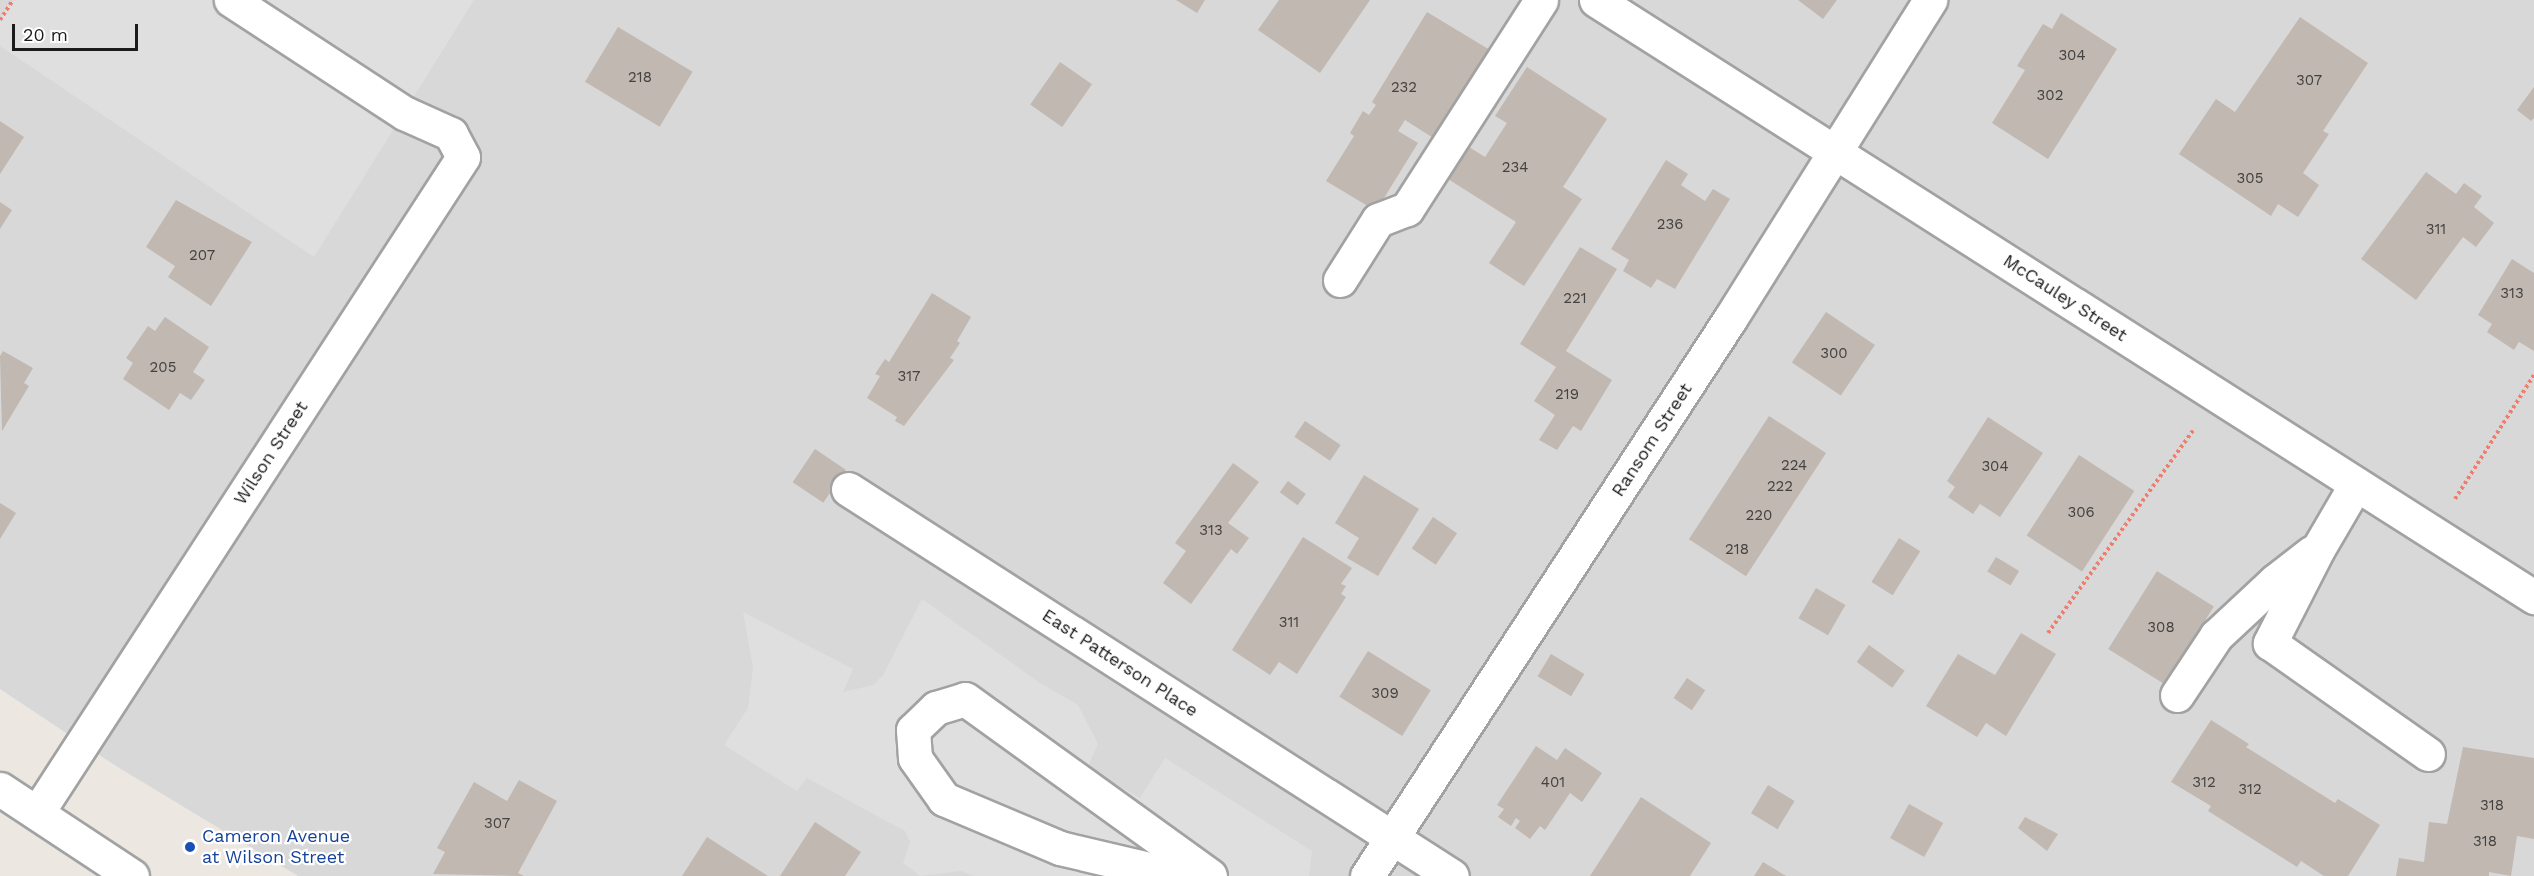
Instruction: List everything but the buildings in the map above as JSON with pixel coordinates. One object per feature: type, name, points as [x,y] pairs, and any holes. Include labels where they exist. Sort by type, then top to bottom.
[{"type":"street","name":"Wilson Street","points":[[37,813],[463,157],[451,134],[404,113],[231,0]]},
{"type":"street","points":[[1340,280],[1378,220],[1407,209],[1541,0]]},
{"type":"street","name":"McCauley Street","points":[[1596,0],[2534,597]]},
{"type":"street","name":"Ransom Street","points":[[1367,876],[1494,685],[1930,0]]},
{"type":"street","points":[[2356,484],[2318,549],[2270,643],[2427,754]]},
{"type":"street","name":"East Patterson Place","points":[[848,489],[1452,876]]},
{"type":"street","points":[[2176,695],[2216,636],[2275,580],[2318,549]]},
{"type":"street","points":[[1179,876],[1060,848],[944,799],[915,758],[913,730],[936,708],[965,699],[1210,876]]},
{"type":"street","points":[[0,789],[132,876]]},
{"type":"path","points":[[0,20],[13,0]]},
{"type":"path","points":[[2455,500],[2534,375]]},
{"type":"path","points":[[2048,633],[2197,424]]},
{"type":"shaded area","points":[[0,0],[2534,0],[2534,876],[298,876],[116,766],[0,689]]},
{"type":"shaded area","points":[[13,0],[474,0],[314,257],[0,46],[0,20]]},
{"type":"shaded area","points":[[922,599],[1040,683],[1078,705],[1098,744],[1089,764],[1100,775],[1140,798],[1165,758],[1312,851],[1309,876],[974,876],[961,871],[920,876],[903,863],[910,842],[905,831],[807,778],[797,791],[724,745],[748,708],[753,668],[743,612],[853,669],[843,692],[873,685],[883,675]]},
{"type":"place","name":"Cameron Avenue at Wilson Street","points":[[190,847]]}]
